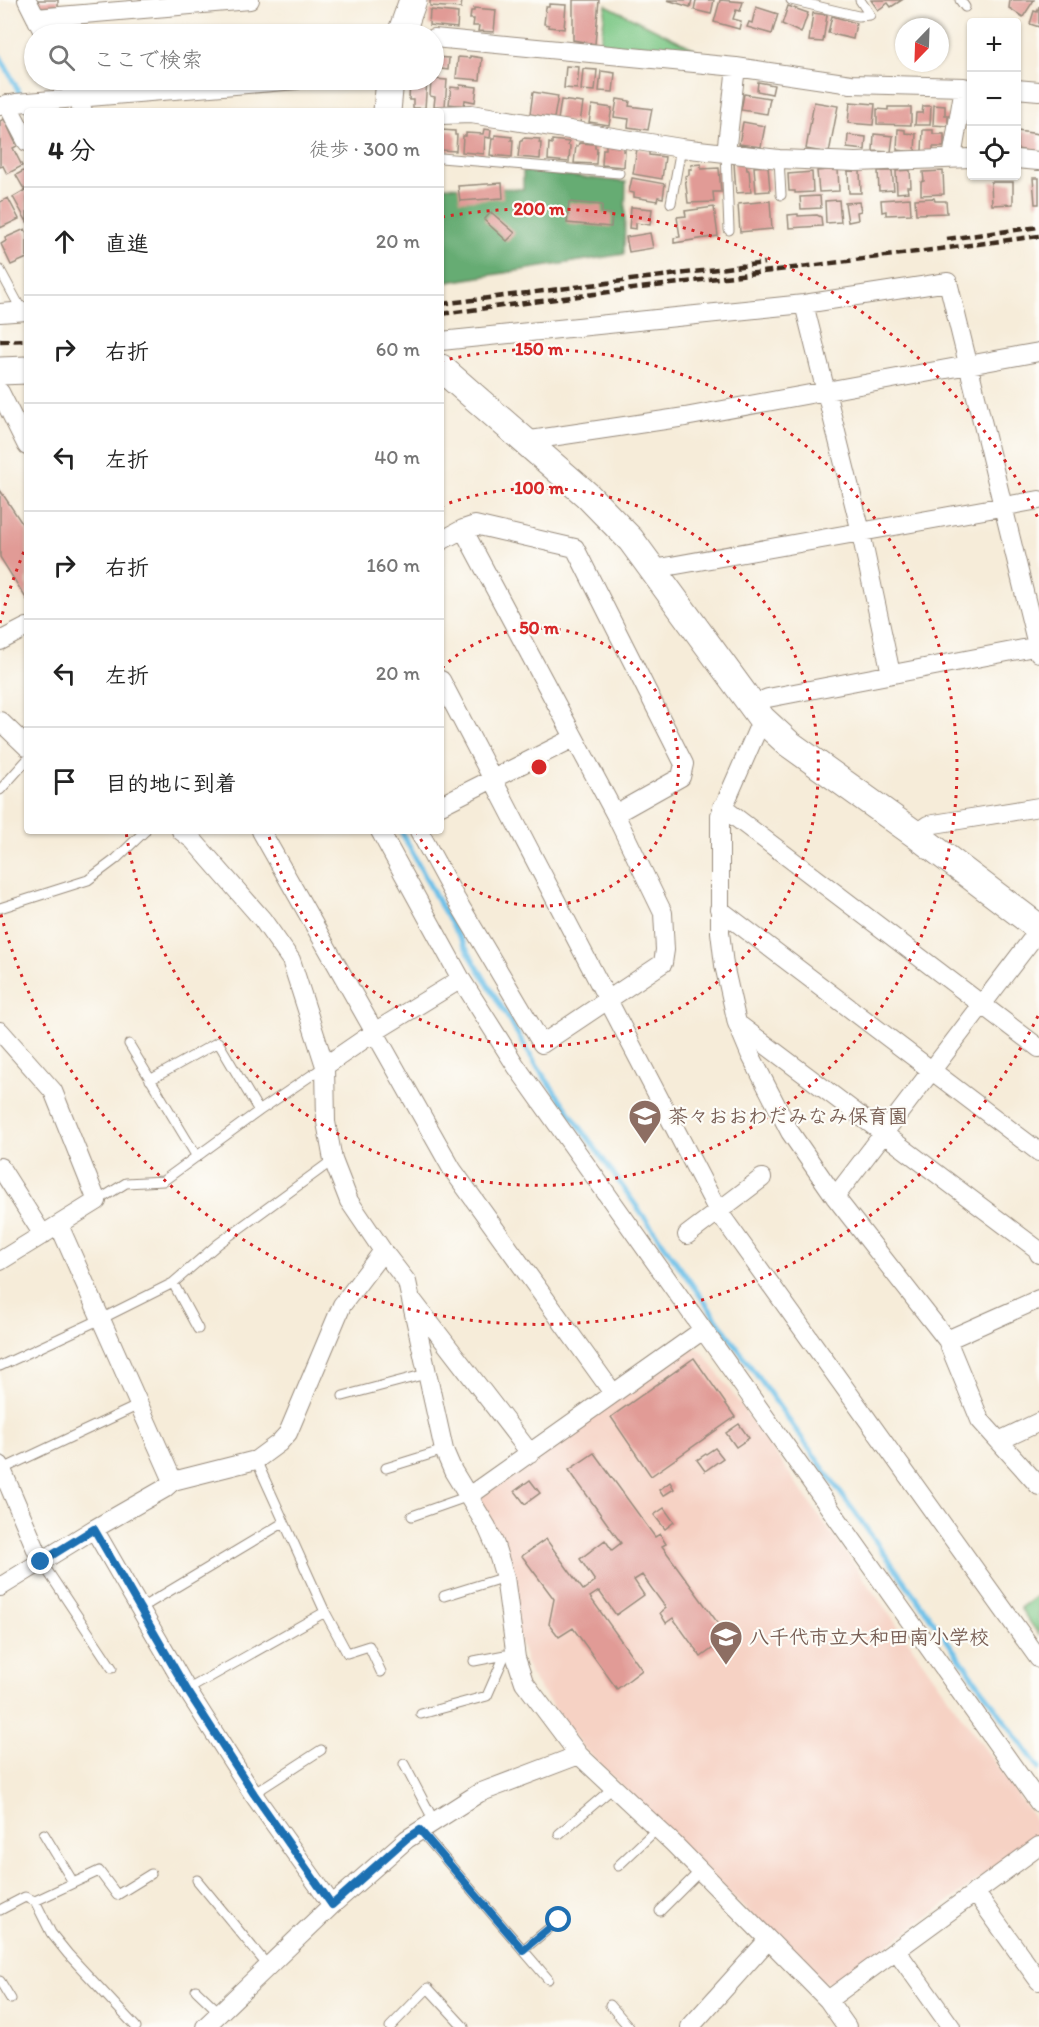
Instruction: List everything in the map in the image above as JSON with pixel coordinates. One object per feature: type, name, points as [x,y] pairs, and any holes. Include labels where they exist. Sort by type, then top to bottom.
[{"type":"street","points":[[27,0],[39,24]]},
{"type":"street","points":[[36,18],[250,0]]},
{"type":"street","points":[[405,24],[413,0]]},
{"type":"street","points":[[444,39],[736,67],[850,84],[967,87]]},
{"type":"street","points":[[726,153],[736,67]]},
{"type":"street","points":[[1021,89],[1039,91]]},
{"type":"street","points":[[72,90],[80,105]]},
{"type":"street","points":[[24,136],[8,104],[36,101],[80,105],[210,90]]},
{"type":"street","points":[[387,108],[389,90]]},
{"type":"street","points":[[952,158],[967,91]]},
{"type":"street","points":[[444,115],[471,114],[681,148],[779,159],[856,162],[967,158]]},
{"type":"street","points":[[1021,159],[1039,161]]},
{"type":"street","points":[[444,341],[804,304],[948,282],[1038,648],[768,698],[756,712],[720,815],[719,909],[724,965],[736,1023],[780,1114],[835,1197],[947,1340],[980,1420],[1039,1486]]},
{"type":"street","points":[[804,304],[861,531],[891,674]]},
{"type":"street","points":[[0,313],[24,311]]},
{"type":"street","points":[[524,441],[684,417],[1039,352]]},
{"type":"street","points":[[0,371],[24,370]]},
{"type":"street","points":[[444,371],[588,495],[631,540],[756,712],[788,743],[915,834],[1039,929],[835,1197]]},
{"type":"street","points":[[0,392],[24,440]]},
{"type":"street","points":[[654,569],[1039,500]]},
{"type":"street","points":[[444,539],[475,525],[575,548],[684,765],[681,777],[615,814]]},
{"type":"street","points":[[421,834],[456,899],[542,1044],[663,963],[665,950],[663,913],[615,814],[463,529]]},
{"type":"street","points":[[0,641],[24,629]]},
{"type":"street","points":[[444,686],[718,1211],[1039,1659]]},
{"type":"street","points":[[0,721],[24,744]]},
{"type":"street","points":[[444,804],[574,738]]},
{"type":"street","points":[[722,807],[1039,1048]]},
{"type":"street","points":[[915,834],[928,825],[1039,807]]},
{"type":"street","points":[[185,834],[262,919],[291,960],[325,1066],[326,1122],[333,1160],[349,1201],[407,1282],[444,1450],[453,1471],[491,1536],[505,1577],[510,1654],[524,1682],[579,1755],[700,1871],[828,2000],[847,2027]]},
{"type":"street","points":[[263,834],[452,1169],[613,1393]]},
{"type":"street","points":[[382,834],[461,979],[516,1066],[1039,1803]]},
{"type":"street","points":[[719,909],[1039,1152]]},
{"type":"street","points":[[325,1066],[376,1031],[461,979]]},
{"type":"street","points":[[736,1023],[1037,1249],[1039,1254]]},
{"type":"street","points":[[0,1031],[53,1091],[97,1201],[0,1261]]},
{"type":"street","points":[[0,1167],[43,1235]]},
{"type":"street","points":[[687,1235],[762,1178]]},
{"type":"street","points":[[59,1225],[172,1482]]},
{"type":"street","points":[[0,1587],[164,1489],[172,1482],[256,1460],[279,1443],[288,1432],[342,1305],[383,1251]]},
{"type":"street","points":[[410,1297],[530,1453]]},
{"type":"street","points":[[947,1340],[1039,1299]]},
{"type":"street","points":[[469,1496],[703,1330]]},
{"type":"street","points":[[999,1441],[1039,1422]]},
{"type":"street","points":[[1,1467],[41,1562]]},
{"type":"street","points":[[94,1529],[187,1690],[254,1794],[332,1905]]},
{"type":"street","points":[[205,2027],[332,1905],[406,1839],[479,1793],[529,1776],[579,1755]]},
{"type":"street","points":[[828,2000],[1039,1846]]},
{"type":"street","points":[[975,1892],[1039,1981]]},
{"type":"street","points":[[690,2027],[768,1940]]},
{"type":"street","points":[[896,1950],[951,2027]]},
{"type":"lane","points":[[790,0],[858,16],[870,15],[860,0]]},
{"type":"lane","points":[[671,203],[681,148]]},
{"type":"lane","points":[[726,153],[729,230]]},
{"type":"lane","points":[[444,158],[619,173]]},
{"type":"lane","points":[[779,159],[781,195]]},
{"type":"lane","points":[[0,270],[24,309]]},
{"type":"lane","points":[[0,790],[24,763]]},
{"type":"lane","points":[[0,908],[88,880],[110,864],[142,834]]},
{"type":"lane","points":[[150,1080],[218,1042],[259,1111]]},
{"type":"lane","points":[[129,1044],[196,1157]]},
{"type":"lane","points":[[97,1201],[126,1183],[163,1181],[325,1066]]},
{"type":"lane","points":[[0,1366],[101,1319],[172,1282],[218,1244],[333,1160]]},
{"type":"lane","points":[[172,1282],[198,1329]]},
{"type":"lane","points":[[343,1396],[426,1374]]},
{"type":"lane","points":[[1,1467],[139,1405]]},
{"type":"lane","points":[[386,1468],[444,1450]]},
{"type":"lane","points":[[256,1460],[325,1612],[347,1653],[369,1646],[381,1672]]},
{"type":"lane","points":[[411,1516],[469,1496]]},
{"type":"lane","points":[[141,1608],[284,1523]]},
{"type":"lane","points":[[41,1562],[112,1668]]},
{"type":"lane","points":[[444,1596],[505,1577]]},
{"type":"lane","points":[[187,1690],[325,1612]]},
{"type":"lane","points":[[474,1661],[510,1654]]},
{"type":"lane","points":[[421,1714],[487,1696],[510,1654]]},
{"type":"lane","points":[[254,1794],[321,1750]]},
{"type":"lane","points":[[404,1764],[427,1825],[523,1950],[548,1978]]},
{"type":"lane","points":[[560,1834],[614,1787]]},
{"type":"lane","points":[[618,1866],[657,1829]]},
{"type":"lane","points":[[44,1834],[73,1882]]},
{"type":"lane","points":[[0,1910],[25,1897],[36,1900],[99,1871],[117,1895],[151,1874]]},
{"type":"lane","points":[[660,1911],[700,1871]]},
{"type":"lane","points":[[197,1880],[268,1966]]},
{"type":"lane","points":[[36,1900],[51,1933],[136,2027]]},
{"type":"lane","points":[[523,1950],[559,1920]]},
{"type":"lane","points":[[0,1981],[11,1999]]},
{"type":"lane","points":[[390,2027],[428,1988],[464,2027]]},
{"type":"lane","points":[[196,1990],[219,2013]]},
{"type":"lane","points":[[610,2005],[629,2027]]},
{"type":"shaded area","name":"八千代市立大和田南小学校","points":[[691,1346],[702,1351],[1039,1825],[1039,1837],[834,1984],[816,1980],[581,1745],[530,1675],[479,1503],[482,1496]]},
{"type":"green space","points":[[606,5],[695,49],[694,54],[600,45]]},
{"type":"green space","points":[[523,171],[626,182],[624,254],[444,283],[444,186],[523,189]]},
{"type":"green space","points":[[1039,1594],[1039,1635],[1020,1608]]},
{"type":"building","points":[[38,0],[58,0],[58,7],[38,8]]},
{"type":"building","points":[[430,0],[462,0],[461,8],[430,6]]},
{"type":"building","points":[[573,0],[599,0],[595,44],[573,40]]},
{"type":"building","points":[[667,0],[692,0],[690,7]]},
{"type":"building","points":[[696,0],[714,0],[711,14],[694,10]]},
{"type":"building","points":[[720,0],[743,2],[740,11],[736,10],[733,19],[741,21],[739,29],[714,22]]},
{"type":"building","points":[[871,0],[902,0],[891,7],[888,3],[878,10]]},
{"type":"building","points":[[1010,0],[1034,0],[1023,17],[1009,8]]},
{"type":"building","points":[[549,4],[566,5],[564,29],[544,24],[546,7],[549,7]]},
{"type":"building","points":[[788,6],[808,13],[801,33],[782,24]]},
{"type":"building","points":[[1039,6],[1039,27],[1030,24],[1034,11],[1037,12]]},
{"type":"building","points":[[756,7],[778,14],[772,34],[747,27],[749,22],[752,23]]},
{"type":"building","points":[[474,8],[496,10],[494,32],[478,31],[479,26],[473,26],[474,19],[470,19]]},
{"type":"building","points":[[430,10],[458,13],[457,28],[444,27],[444,24],[429,24]]},
{"type":"building","points":[[813,13],[827,15],[823,42],[809,41]]},
{"type":"building","points":[[832,16],[856,23],[853,39],[828,33]]},
{"type":"building","points":[[470,56],[482,58],[480,80],[456,78],[458,57],[470,58]]},
{"type":"building","points":[[444,58],[449,58],[448,70],[444,69]]},
{"type":"building","points":[[566,66],[579,67],[577,89],[564,88]]},
{"type":"building","points":[[583,69],[597,70],[595,91],[581,90]]},
{"type":"building","points":[[601,71],[615,73],[613,92],[599,91]]},
{"type":"building","points":[[444,80],[447,80],[445,107],[434,106],[435,97],[430,96],[430,90],[444,90]]},
{"type":"building","points":[[758,82],[774,85],[772,94],[757,91]]},
{"type":"building","points":[[460,85],[477,87],[475,102],[465,100],[464,106],[449,104],[451,87],[459,88]]},
{"type":"building","points":[[410,90],[426,90],[425,108],[413,108],[413,100],[409,100]]},
{"type":"building","points":[[533,92],[558,96],[554,118],[530,114]]},
{"type":"building","points":[[744,94],[770,98],[767,114],[741,110]]},
{"type":"building","points":[[617,99],[630,101],[629,106],[652,109],[648,130],[628,127],[629,119],[614,117]]},
{"type":"building","points":[[561,100],[583,103],[580,123],[558,120]]},
{"type":"building","points":[[814,102],[838,106],[829,153],[806,149]]},
{"type":"building","points":[[850,102],[875,104],[873,125],[848,123]]},
{"type":"building","points":[[592,105],[612,108],[609,125],[589,122]]},
{"type":"building","points":[[934,105],[945,106],[948,126],[933,125]]},
{"type":"building","points":[[923,106],[931,106],[930,125],[915,125],[916,113],[922,113]]},
{"type":"building","points":[[888,107],[911,107],[911,125],[877,124],[877,109],[888,110]]},
{"type":"building","points":[[4,119],[17,146],[13,148],[22,166],[7,174],[3,166],[0,167],[0,121]]},
{"type":"building","points":[[743,122],[765,126],[761,147],[739,144]]},
{"type":"building","points":[[484,129],[491,130],[490,138],[485,137],[484,154],[462,152],[463,136],[466,136],[466,133],[483,134]]},
{"type":"building","points":[[898,129],[905,130],[905,133],[916,134],[915,152],[897,150]]},
{"type":"building","points":[[444,130],[455,131],[456,151],[444,150]]},
{"type":"building","points":[[923,130],[933,130],[933,134],[944,134],[944,147],[933,147],[933,152],[922,151]]},
{"type":"building","points":[[1021,132],[1039,134],[1039,153],[1021,150]]},
{"type":"building","points":[[874,134],[893,136],[891,152],[873,151]]},
{"type":"building","points":[[495,135],[512,137],[512,157],[490,155],[492,138],[495,138]]},
{"type":"building","points":[[848,135],[866,137],[865,150],[847,148]]},
{"type":"building","points":[[523,138],[540,139],[540,159],[518,157],[520,141]]},
{"type":"building","points":[[552,140],[569,142],[569,162],[548,160],[549,143],[552,144]]},
{"type":"building","points":[[579,143],[595,144],[596,164],[574,163],[576,146]]},
{"type":"building","points":[[606,145],[623,147],[623,151],[625,150],[624,167],[602,165],[603,149],[606,149]]},
{"type":"building","points":[[637,149],[649,151],[649,155],[665,157],[662,179],[633,174]]},
{"type":"building","points":[[746,162],[751,192],[736,193],[734,163]]},
{"type":"building","points":[[701,164],[701,169],[719,168],[721,192],[713,192],[714,202],[688,203],[685,176],[689,175],[691,165]]},
{"type":"building","points":[[768,166],[770,191],[756,192],[754,167]]},
{"type":"building","points":[[838,169],[839,191],[819,192],[817,171]]},
{"type":"building","points":[[910,170],[911,187],[907,187],[908,192],[897,193],[896,171]]},
{"type":"building","points":[[24,171],[24,189],[16,175]]},
{"type":"building","points":[[848,171],[860,171],[861,193],[849,193]]},
{"type":"building","points":[[878,171],[892,171],[894,190],[879,191]]},
{"type":"building","points":[[943,171],[944,194],[921,195],[923,172]]},
{"type":"building","points":[[812,172],[813,192],[789,191],[788,174]]},
{"type":"building","points":[[632,178],[665,184],[663,198],[658,197],[657,201],[634,197],[634,193],[629,192]]},
{"type":"building","points":[[1033,178],[1039,178],[1039,204],[1035,204]]},
{"type":"building","points":[[991,182],[1013,182],[1013,204],[992,205]]},
{"type":"building","points":[[502,183],[503,198],[460,201],[458,186]]},
{"type":"building","points":[[24,191],[24,217],[13,197]]},
{"type":"building","points":[[820,196],[821,208],[801,209],[800,197]]},
{"type":"building","points":[[8,198],[19,219],[0,228],[0,202]]},
{"type":"building","points":[[910,198],[911,214],[886,215],[886,211],[882,212],[881,200]]},
{"type":"building","points":[[934,198],[935,201],[946,201],[947,213],[916,214],[915,199]]},
{"type":"building","points":[[839,200],[841,222],[826,223],[825,201]]},
{"type":"building","points":[[770,201],[772,229],[740,232],[738,204]]},
{"type":"building","points":[[569,202],[602,205],[602,213],[612,214],[611,227],[567,223]]},
{"type":"building","points":[[859,202],[861,211],[857,212],[858,220],[848,222],[845,203]]},
{"type":"building","points":[[631,207],[652,209],[650,225],[636,223],[636,229],[629,228]]},
{"type":"building","points":[[714,207],[718,236],[674,243],[674,238],[680,237],[677,217],[686,216],[685,211]]},
{"type":"building","points":[[491,212],[515,233],[507,241],[484,220]]},
{"type":"building","points":[[798,214],[798,216],[817,215],[821,217],[822,226],[789,228],[788,215]]},
{"type":"building","points":[[24,229],[24,259],[11,265],[1,244],[6,241],[5,238]]},
{"type":"building","points":[[650,233],[653,248],[629,252],[626,237]]},
{"type":"building","points":[[0,490],[24,526],[24,595],[0,557]]},
{"type":"building","points":[[694,1358],[735,1417],[651,1476],[611,1417]]},
{"type":"building","points":[[739,1424],[749,1438],[736,1447],[726,1433]]},
{"type":"building","points":[[715,1448],[723,1458],[705,1471],[697,1460]]},
{"type":"building","points":[[594,1453],[655,1537],[660,1534],[666,1544],[662,1546],[728,1637],[701,1657],[673,1618],[666,1623],[660,1613],[666,1608],[642,1575],[634,1580],[644,1595],[616,1615],[599,1591],[590,1597],[642,1670],[617,1689],[573,1628],[559,1637],[549,1624],[554,1599],[522,1556],[546,1539],[583,1590],[595,1581],[580,1559],[605,1540],[612,1550],[621,1543],[569,1470]]},
{"type":"building","points":[[530,1480],[540,1493],[525,1504],[515,1491]]},
{"type":"building","points":[[670,1482],[674,1489],[663,1496],[659,1490]]},
{"type":"building","points":[[664,1508],[674,1522],[665,1529],[654,1515]]},
{"type":"waterway","points":[[0,56],[27,108]]},
{"type":"waterway","points":[[403,834],[439,903],[538,1068],[1039,1768]]},
{"type":"railway","points":[[947,239],[1039,227]]},
{"type":"railway","points":[[444,314],[1039,236]]},
{"type":"railway","points":[[444,304],[765,263]]},
{"type":"railway","points":[[0,341],[24,340]]},
{"type":"place","name":"茶々おおわだみなみ保育園","points":[[645,1145]]},
{"type":"place","name":"八千代市立大和田南小学校","points":[[726,1666]]},
{"type":"route","points":[[41,1562],[94,1529],[187,1690],[254,1794],[332,1905],[406,1839],[420,1830],[523,1950],[559,1920]]}]
